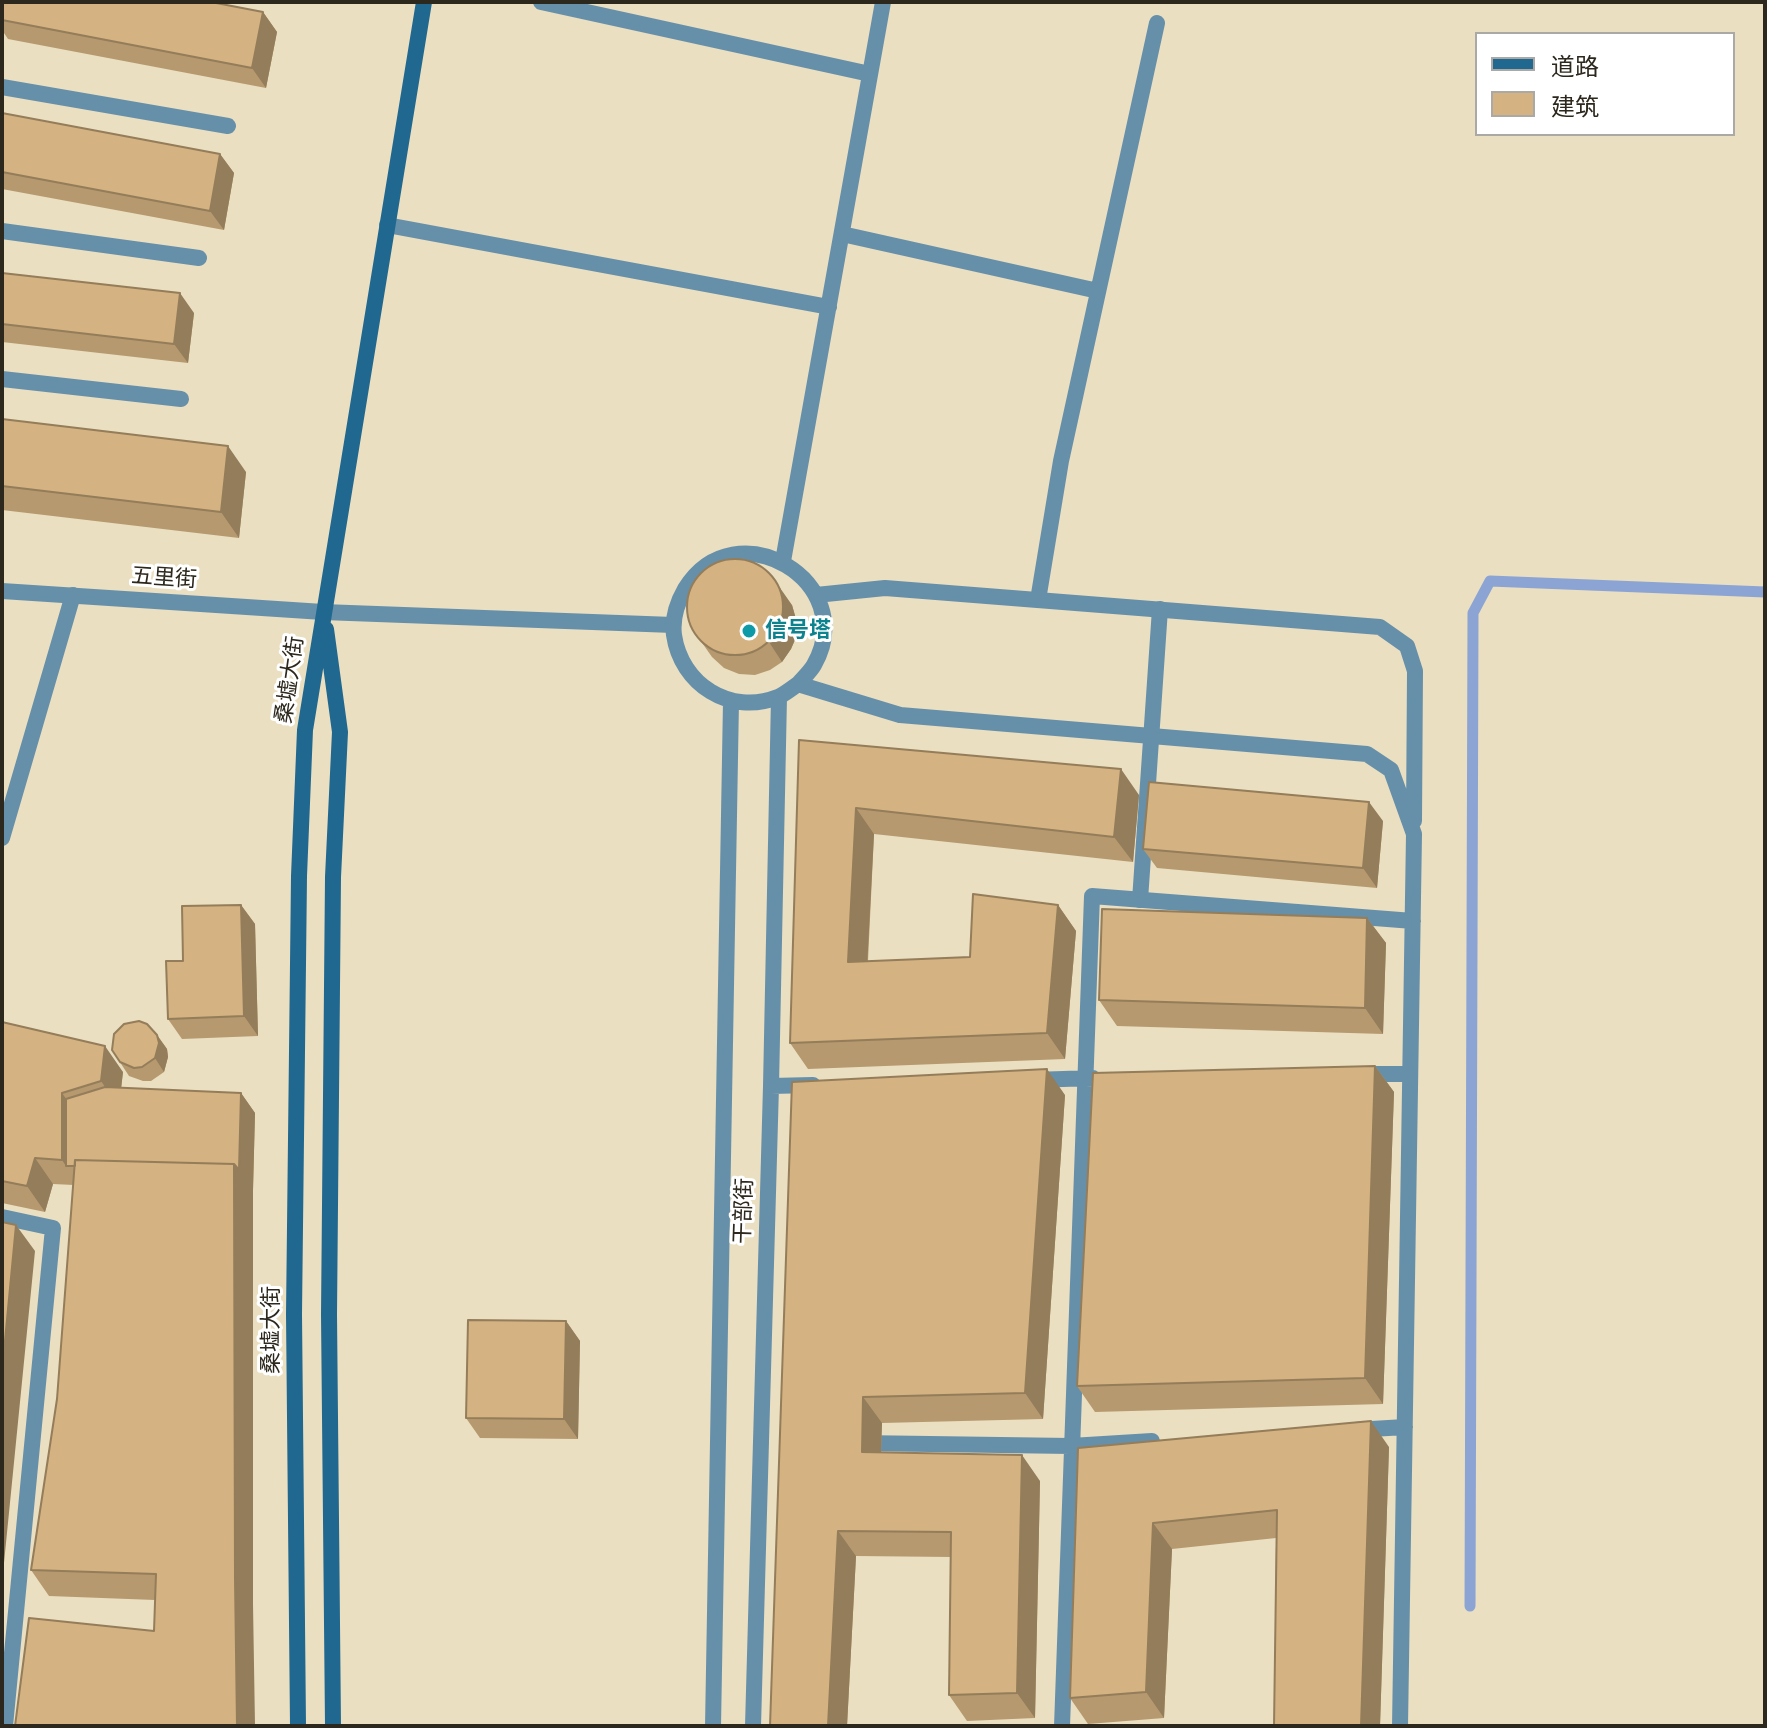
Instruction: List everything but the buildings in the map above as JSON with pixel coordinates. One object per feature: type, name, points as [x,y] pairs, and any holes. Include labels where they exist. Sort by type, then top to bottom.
[{"type":"main road","points":[[323,612],[424,2]]},
{"type":"main road","name":"桑墟大街","points":[[298,1726],[294,1314],[299,876],[305,730],[323,612]]},
{"type":"main road","name":"桑墟大街","points":[[323,612],[340,732],[333,877],[329,1314],[333,1726]]},
{"type":"street","points":[[541,2],[870,74]]},
{"type":"street","points":[[783,561],[883,2]]},
{"type":"street","points":[[1038,600],[1061,461],[1157,23]]},
{"type":"street","points":[[2,87],[228,126]]},
{"type":"street","points":[[387,225],[829,307]]},
{"type":"street","points":[[2,231],[199,258]]},
{"type":"street","points":[[842,234],[1098,291]]},
{"type":"street","points":[[2,379],[181,399]]},
{"type":"street","points":[[736,554],[760,554],[783,561],[803,576],[816,595],[823,619],[822,642],[814,665],[798,684],[779,697],[755,702],[731,701],[707,691],[688,673],[677,651],[673,625],[678,600],[692,578],[712,562],[736,554]]},
{"type":"street","points":[[816,595],[885,588],[1380,627],[1407,646],[1415,671],[1414,834],[1400,1726]]},
{"type":"street","name":"五里街","points":[[2,591],[323,612],[673,625]]},
{"type":"street","points":[[2,838],[73,595]]},
{"type":"street","points":[[1140,900],[1160,609]]},
{"type":"street","points":[[798,684],[900,715],[1367,754],[1391,770],[1414,834]]},
{"type":"street","name":"干部街","points":[[753,1726],[769,1442],[771,1086],[779,697]]},
{"type":"street","name":"干部街","points":[[713,1726],[731,701]]},
{"type":"street","points":[[1062,1726],[1092,896],[1413,921]]},
{"type":"street","points":[[1348,1075],[1410,1074]]},
{"type":"street","points":[[1022,1080],[1116,1078]]},
{"type":"street","points":[[771,1086],[834,1084]]},
{"type":"street","points":[[2,1217],[53,1228],[5,1726]]},
{"type":"street","points":[[1342,1431],[1405,1427]]},
{"type":"street","points":[[838,1443],[1071,1446],[1167,1441]]},
{"type":"waterway","points":[[1470,1606],[1473,613],[1490,581],[1765,592]]},
{"type":"place","name":"信号塔","points":[[749,631]]}]
